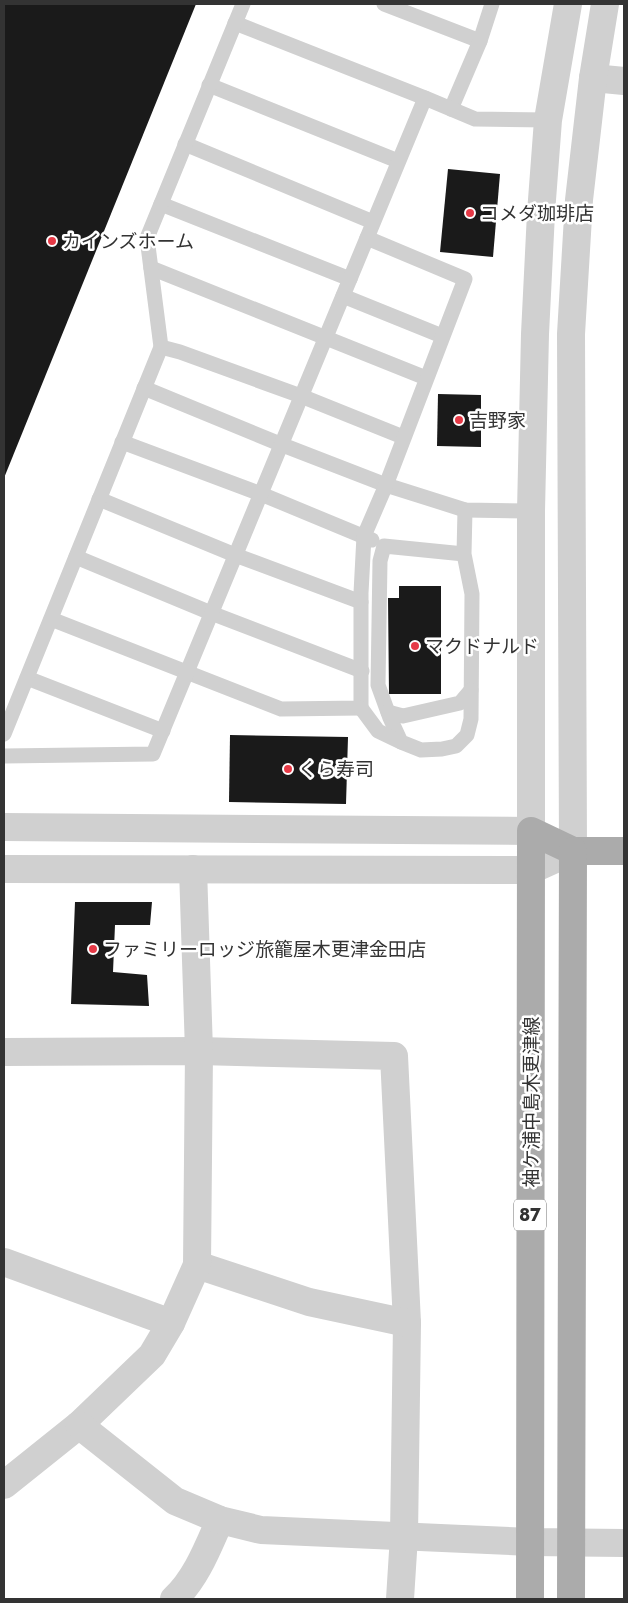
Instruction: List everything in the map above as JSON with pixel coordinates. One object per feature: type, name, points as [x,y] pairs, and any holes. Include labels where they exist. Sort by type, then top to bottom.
[{"type":"main road","points":[[531,831],[574,851],[624,851]]},
{"type":"main road","name":"袖ケ浦中島木更津線","points":[[530,1599],[531,831]]},
{"type":"main road","name":"87","points":[[571,1599],[574,851]]},
{"type":"street","points":[[4,827],[531,831],[531,511],[535,334],[548,120],[568,4]]},
{"type":"street","points":[[4,869],[531,870],[574,851],[571,334],[580,200],[593,78],[605,4]]},
{"type":"street","points":[[593,78],[624,81]]},
{"type":"street","points":[[4,1485],[79,1425],[152,1355],[171,1323],[197,1265],[199,1051],[193,869]]},
{"type":"street","points":[[4,1052],[199,1051],[394,1056],[407,1324],[404,1536],[400,1599]]},
{"type":"street","points":[[4,1262],[171,1323]]},
{"type":"street","points":[[197,1265],[309,1302],[407,1324]]},
{"type":"street","points":[[79,1425],[175,1501],[220,1520],[261,1530],[530,1542],[624,1543]]},
{"type":"street","points":[[174,1599],[184,1590],[220,1520]]},
{"type":"lane","points":[[4,734],[161,347],[147,238],[243,4]]},
{"type":"lane","points":[[384,4],[480,41]]},
{"type":"lane","points":[[452,109],[480,41],[492,4]]},
{"type":"lane","points":[[235,23],[475,119],[548,120]]},
{"type":"lane","points":[[209,85],[398,161]]},
{"type":"lane","points":[[4,756],[153,754],[425,98]]},
{"type":"lane","points":[[185,144],[373,222]]},
{"type":"lane","points":[[161,204],[350,279]]},
{"type":"lane","points":[[367,238],[465,279],[386,485],[364,536],[361,602],[361,708],[378,732],[421,750],[456,746],[466,735],[471,719],[472,594],[464,554],[465,510]]},
{"type":"lane","points":[[151,268],[426,378]]},
{"type":"lane","points":[[343,296],[442,336]]},
{"type":"lane","points":[[161,347],[180,352],[301,396],[403,437]]},
{"type":"lane","points":[[144,388],[386,485],[465,510],[531,511]]},
{"type":"lane","points":[[122,442],[261,494],[384,546],[464,554]]},
{"type":"lane","points":[[99,500],[235,555],[361,602]]},
{"type":"lane","points":[[384,546],[380,561],[378,685],[401,742]]},
{"type":"lane","points":[[76,557],[211,613],[362,671]]},
{"type":"lane","points":[[51,619],[281,708],[361,708]]},
{"type":"lane","points":[[27,678],[163,731]]},
{"type":"lane","points":[[388,712],[403,716],[460,703],[471,690]]},
{"type":"building","name":"カインズホーム","points":[[4,4],[196,4],[4,478]]},
{"type":"building","name":"コメダ珈琲店","points":[[448,169],[500,174],[493,257],[440,252]]},
{"type":"building","name":"吉野家","points":[[438,394],[481,395],[481,447],[437,446]]},
{"type":"building","name":"マクドナルド","points":[[399,586],[441,586],[441,694],[389,694],[388,598],[399,598]]},
{"type":"building","name":"くら寿司","points":[[230,735],[348,737],[346,804],[229,802]]},
{"type":"building","name":"ファミリーロッジ旅籠屋木更津金田店","points":[[75,902],[152,902],[150,925],[115,925],[113,972],[147,975],[149,1006],[71,1004]]},
{"type":"place","name":"コメダ珈琲店","points":[[470,213]]},
{"type":"place","name":"カインズホーム","points":[[52,241]]},
{"type":"place","name":"吉野家","points":[[459,420]]},
{"type":"place","name":"マクドナルド","points":[[415,646]]},
{"type":"place","name":"くら寿司","points":[[288,769]]},
{"type":"place","name":"ファミリーロッジ旅籠屋木更津金田店","points":[[93,949]]}]
